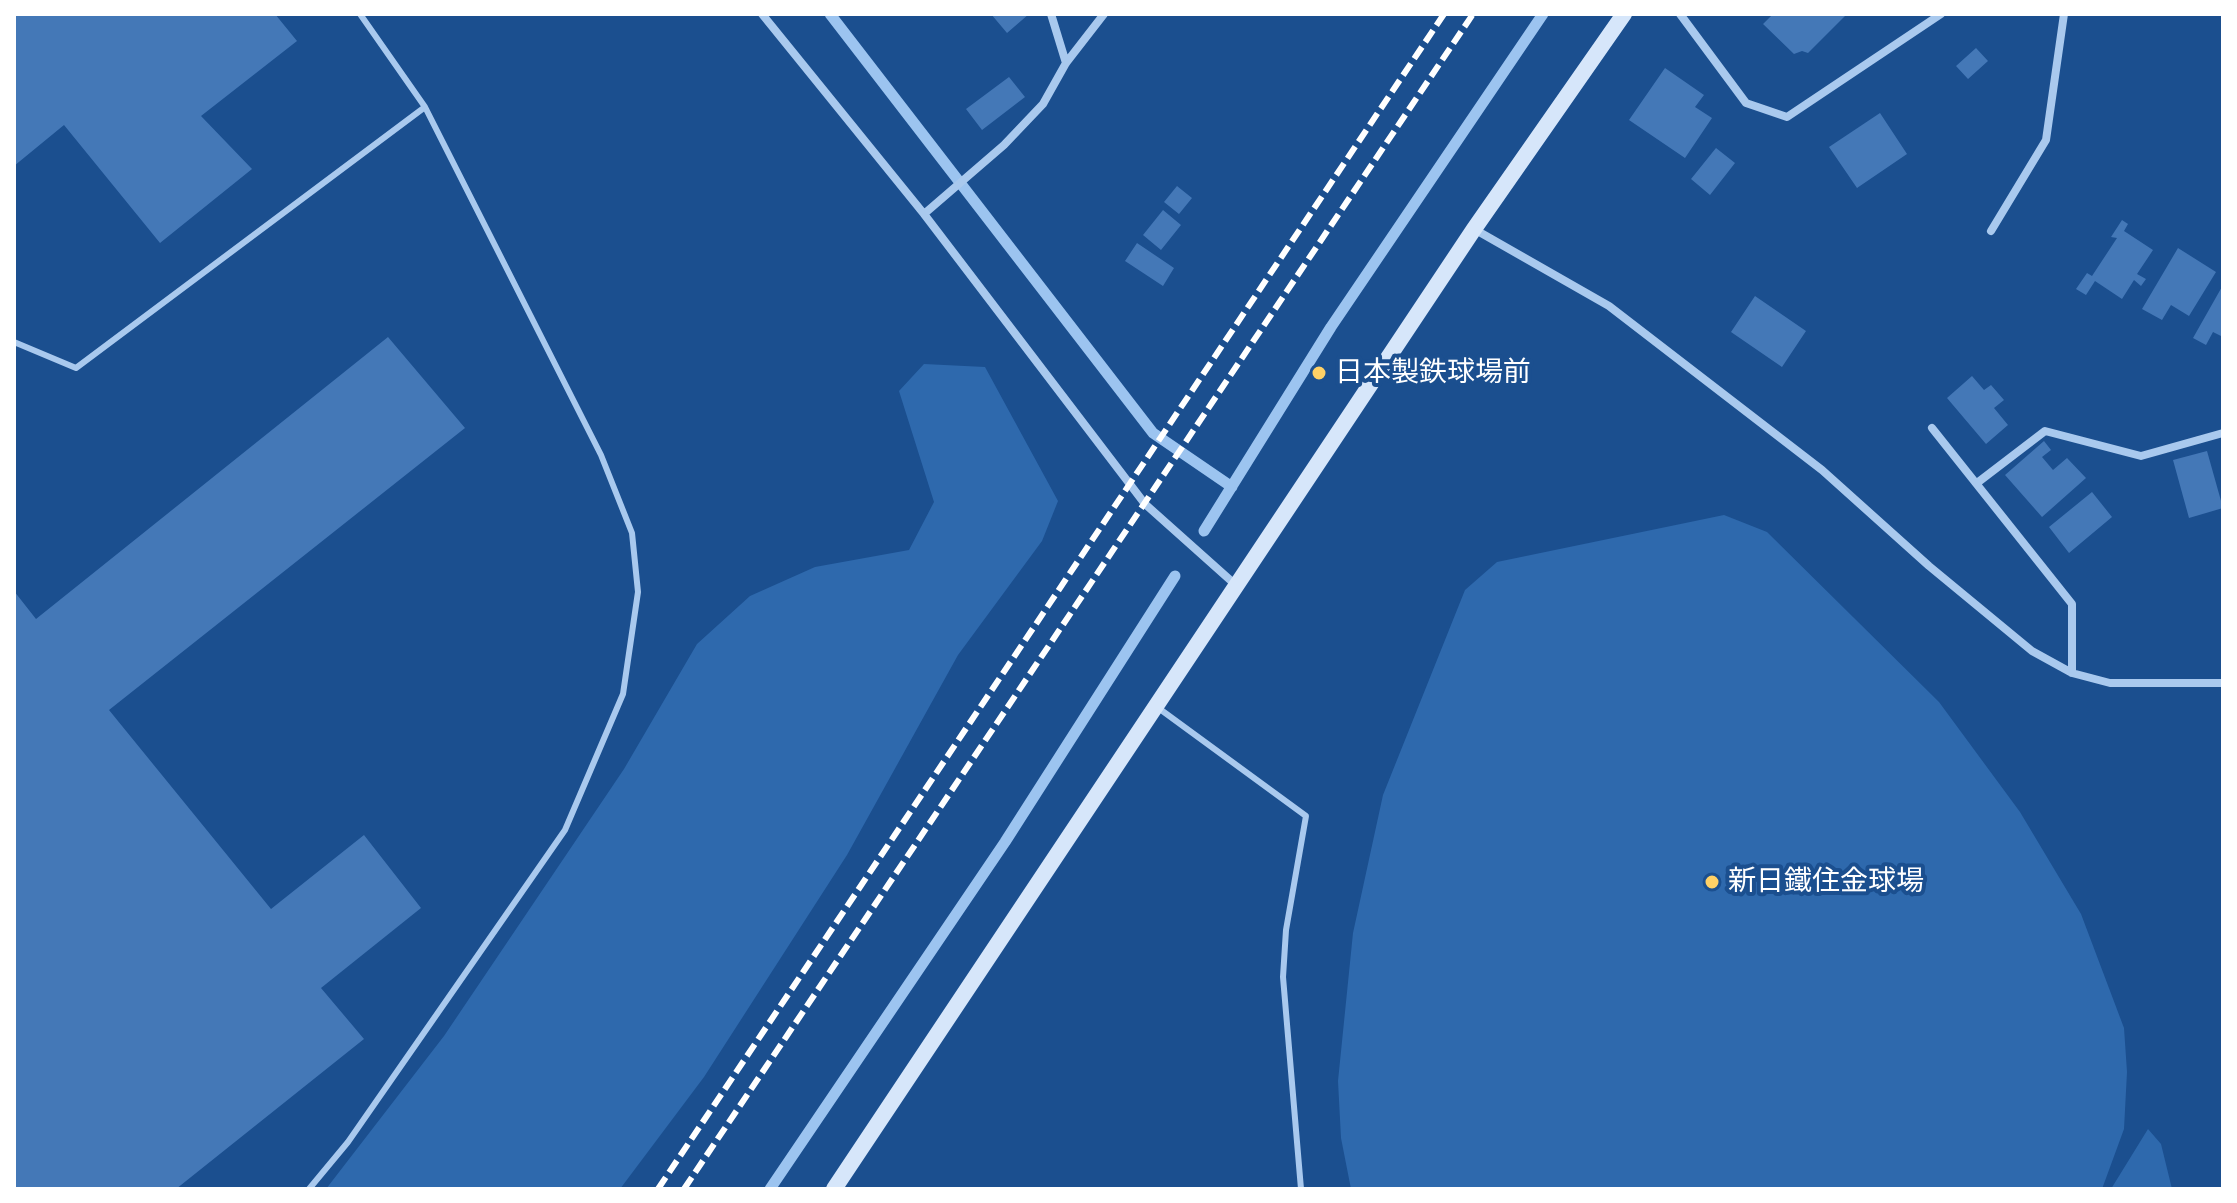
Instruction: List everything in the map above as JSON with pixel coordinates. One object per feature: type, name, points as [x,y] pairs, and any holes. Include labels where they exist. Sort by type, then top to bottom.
[{"type":"street","points":[[762,14],[924,214],[1145,504],[1238,587]]},
{"type":"street","points":[[1051,14],[1066,63]]},
{"type":"street","points":[[924,214],[971,174],[1043,104],[1066,63],[1104,14]]},
{"type":"street","points":[[834,1189],[1474,229],[1624,14]]},
{"type":"street","points":[[1680,14],[1746,103],[1787,117],[1941,14]]},
{"type":"street","points":[[1991,231],[2046,140],[2064,14]]},
{"type":"street","points":[[1474,229],[1609,306],[1822,470],[2032,651],[2072,673],[2110,683],[2223,683]]},
{"type":"street","points":[[1932,428],[2072,604],[2072,673]]},
{"type":"street","points":[[1977,483],[2045,431],[2141,456],[2223,433]]},
{"type":"lane","points":[[309,1189],[348,1142],[565,830],[623,694],[638,592],[632,533],[601,455],[425,107],[360,14]]},
{"type":"lane","points":[[14,342],[76,368],[425,107]]},
{"type":"lane","points":[[1157,707],[1306,816],[1286,930],[1283,977],[1301,1189]]},
{"type":"shaded area","points":[[924,364],[985,367],[1058,501],[1042,541],[958,655],[847,855],[704,1077],[620,1189],[326,1189],[444,1036],[624,769],[697,644],[750,596],[815,567],[909,550],[934,502],[899,391]]},
{"type":"shaded area","name":"新日鐵住金球場","points":[[1724,515],[1767,532],[1939,702],[2020,812],[2081,914],[2124,1028],[2127,1072],[2124,1129],[2102,1189],[1351,1189],[1341,1138],[1338,1081],[1353,933],[1383,795],[1465,590],[1497,562]]},
{"type":"shaded area","points":[[2148,1129],[2161,1144],[2172,1189],[2111,1189]]},
{"type":"building","points":[[14,14],[275,14],[297,41],[201,116],[252,169],[160,243],[64,125],[14,166]]},
{"type":"building","points":[[991,14],[1029,14],[1007,33]]},
{"type":"building","points":[[1773,14],[1847,14],[1808,53],[1802,51],[1794,54],[1763,24]]},
{"type":"building","points":[[1976,48],[1988,61],[1968,79],[1956,66]]},
{"type":"building","points":[[1665,68],[1704,95],[1695,107],[1712,118],[1685,158],[1629,120]]},
{"type":"building","points":[[1009,77],[1025,97],[982,130],[966,109]]},
{"type":"building","points":[[1880,113],[1907,154],[1857,188],[1829,147]]},
{"type":"building","points":[[1716,148],[1735,163],[1710,195],[1691,179]]},
{"type":"building","points":[[1177,186],[1192,198],[1179,214],[1164,202]]},
{"type":"building","points":[[1163,210],[1181,225],[1161,250],[1143,235]]},
{"type":"building","points":[[2122,220],[2128,224],[2124,231],[2153,250],[2137,274],[2146,279],[2141,286],[2134,280],[2122,299],[2095,281],[2086,295],[2076,289],[2087,273],[2092,276],[2117,238],[2111,237]]},
{"type":"building","points":[[1137,243],[1174,268],[1163,286],[1125,261]]},
{"type":"building","points":[[2178,248],[2216,272],[2189,316],[2171,305],[2162,320],[2142,309]]},
{"type":"building","points":[[2223,285],[2223,337],[2213,332],[2206,345],[2193,338]]},
{"type":"building","points":[[1755,296],[1806,331],[1782,367],[1731,332]]},
{"type":"building","points":[[388,337],[465,428],[109,710],[271,909],[364,835],[421,908],[321,988],[364,1039],[176,1189],[14,1189],[14,591],[36,619]]},
{"type":"building","points":[[1972,376],[1984,390],[1991,385],[2004,400],[1994,408],[2008,425],[1986,444],[1947,398]]},
{"type":"building","points":[[2044,441],[2051,450],[2042,457],[2053,470],[2067,458],[2086,478],[2042,517],[2005,475]]},
{"type":"building","points":[[2207,451],[2223,508],[2189,518],[2173,460]]},
{"type":"building","points":[[2092,492],[2112,517],[2069,553],[2049,527]]},
{"type":"waterway","points":[[830,14],[1153,433],[1232,487]]},
{"type":"waterway","points":[[1204,531],[1331,327],[1543,14]]},
{"type":"waterway","points":[[770,1189],[1005,842],[1175,576]]},
{"type":"railway","points":[[658,1189],[1444,14]]},
{"type":"railway","points":[[684,1189],[1473,14]]},
{"type":"place","name":"日本製鉄球場前","points":[[1319,373]]},
{"type":"place","name":"新日鐵住金球場","points":[[1712,882]]}]
